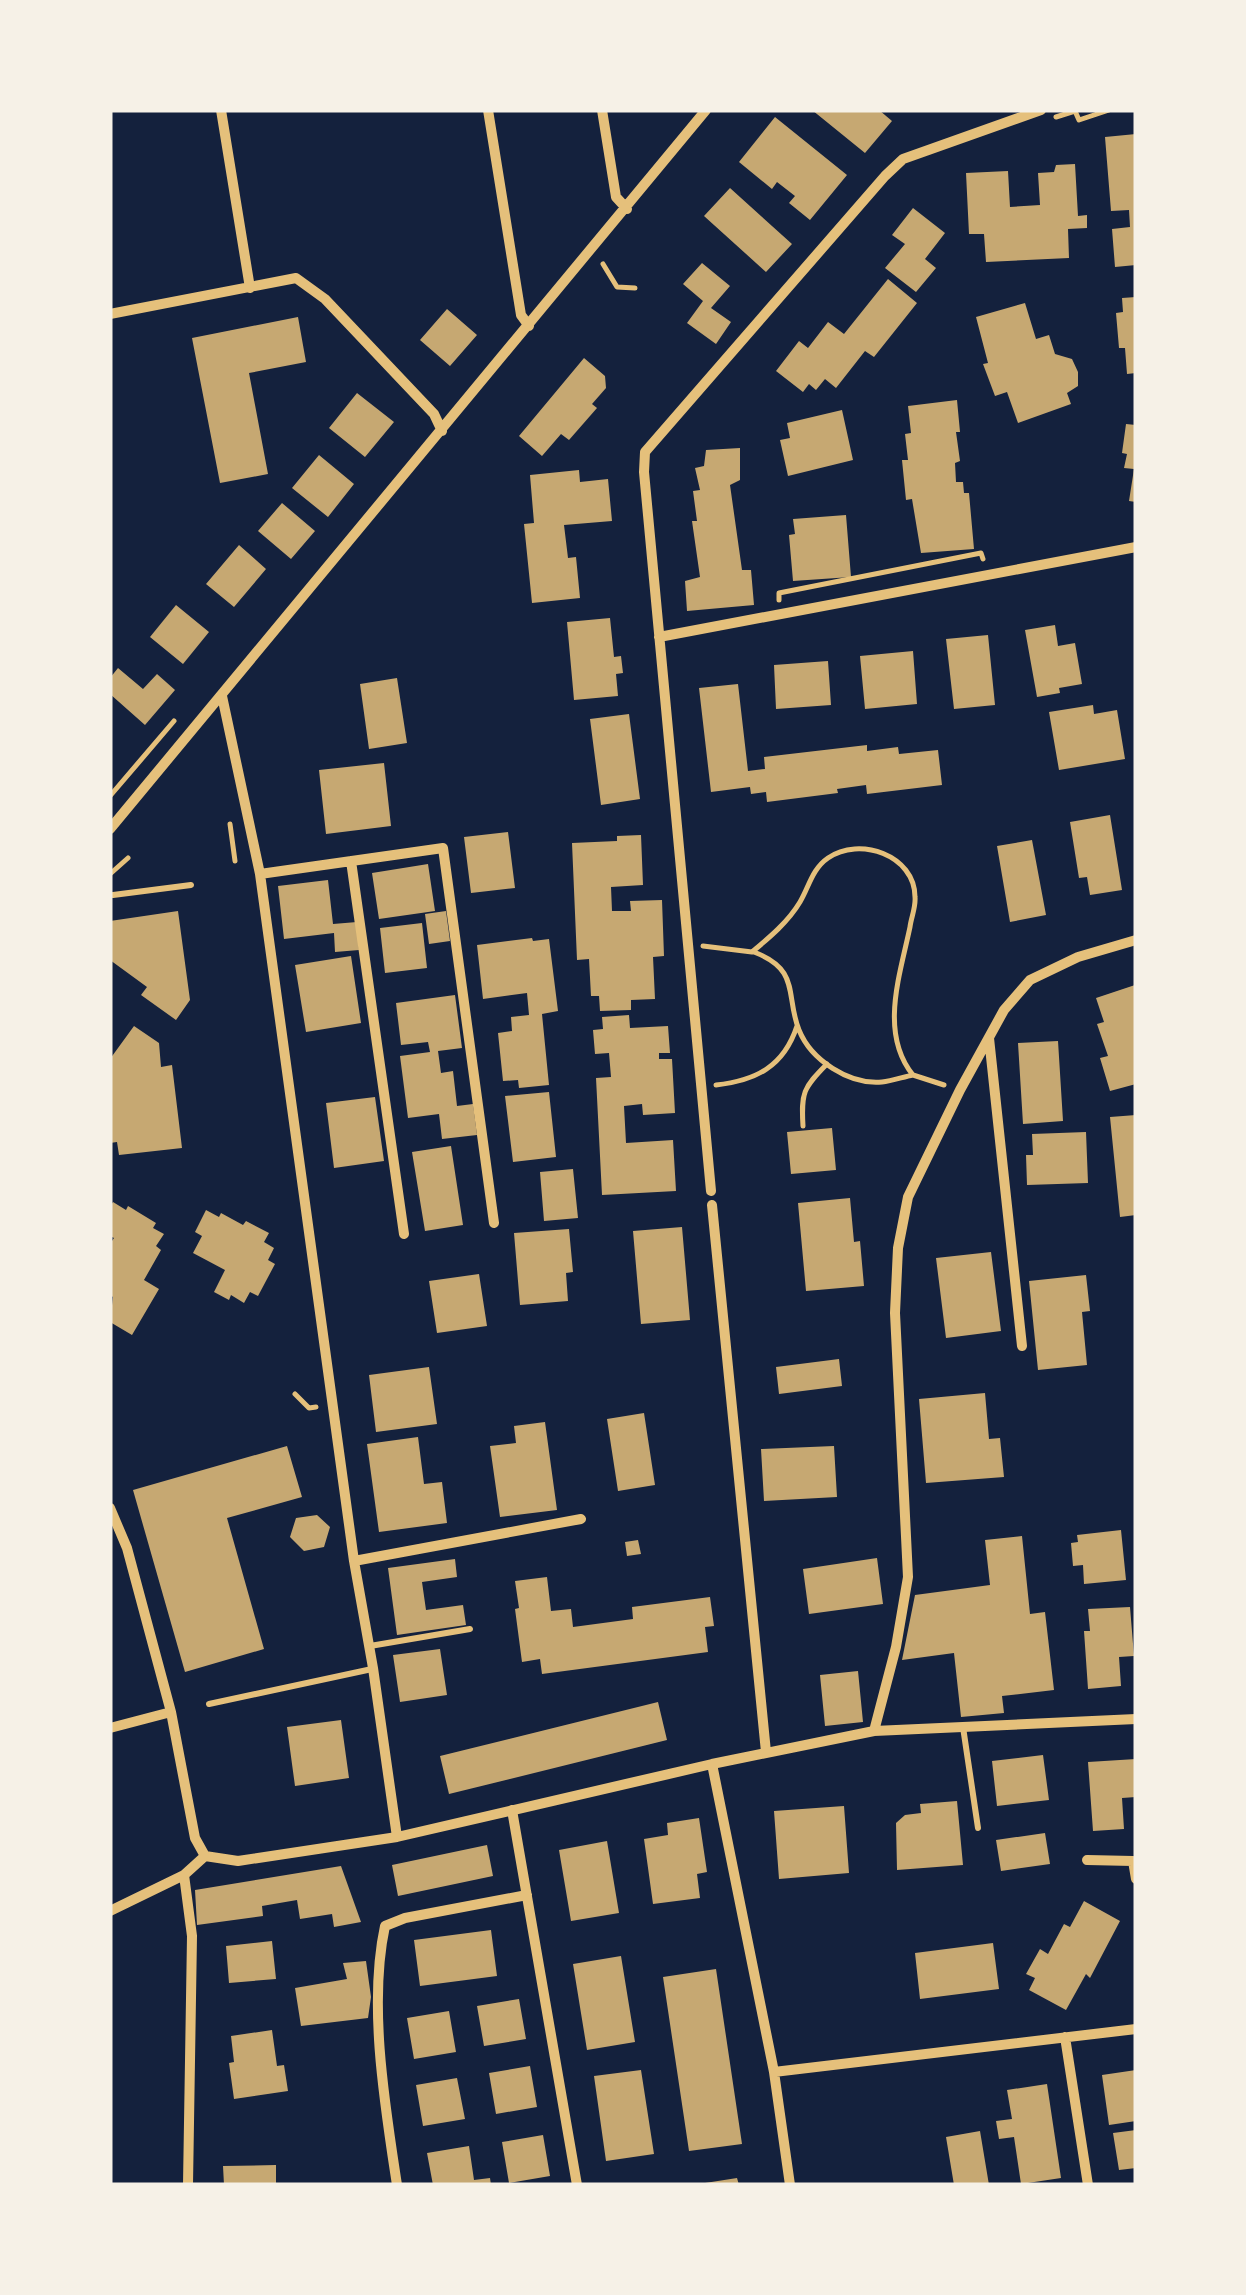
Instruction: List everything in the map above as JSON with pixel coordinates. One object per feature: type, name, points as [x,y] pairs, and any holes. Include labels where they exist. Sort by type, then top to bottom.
[{"type":"street","points":[[222,110],[250,288]]},
{"type":"street","points":[[488,110],[521,315],[528,326]]},
{"type":"street","points":[[602,110],[616,198],[626,208]]},
{"type":"street","points":[[110,829],[706,110]]},
{"type":"street","points":[[711,1192],[658,637],[645,452],[884,176],[904,159],[1040,116]]},
{"type":"street","points":[[110,314],[296,278],[325,300],[434,414],[442,431]]},
{"type":"street","points":[[658,637],[1136,547]]},
{"type":"street","points":[[222,696],[260,874],[354,1561],[397,1836]]},
{"type":"street","points":[[260,874],[443,848],[494,1223]]},
{"type":"street","points":[[351,861],[404,1234]]},
{"type":"street","points":[[874,1731],[896,1647],[908,1577],[896,1312],[898,1248],[908,1197],[988,1037],[1004,1010],[1030,980],[1078,957],[1136,940]]},
{"type":"street","points":[[988,1037],[1022,1346]]},
{"type":"street","points":[[712,1205],[766,1752]]},
{"type":"street","points":[[110,1508],[127,1548],[172,1712],[195,1838],[205,1856]]},
{"type":"street","points":[[354,1561],[581,1519]]},
{"type":"street","points":[[110,1728],[172,1712]]},
{"type":"street","points":[[205,1856],[238,1861],[397,1836],[874,1731],[1136,1719]]},
{"type":"street","points":[[712,1764],[774,2072],[790,2185]]},
{"type":"street","points":[[512,1810],[577,2185]]},
{"type":"street","points":[[110,1910],[184,1875],[205,1856]]},
{"type":"street","points":[[1087,1860],[1133,1861],[1136,1879]]},
{"type":"street","points":[[184,1875],[192,1936],[188,2185]]},
{"type":"street","points":[[397,2185],[381,2062],[380,1952],[385,1926],[404,1918],[527,1895]]},
{"type":"street","points":[[774,2072],[1136,2029]]},
{"type":"street","points":[[1066,2038],[1088,2185]]},
{"type":"lane","points":[[113,895],[192,884]]},
{"type":"lane","points":[[368,1646],[470,1629]]},
{"type":"lane","points":[[209,1704],[373,1668]]},
{"type":"lane","points":[[963,1727],[978,1828]]},
{"type":"path","points":[[1040,116],[1075,111],[1079,120],[1109,110]]},
{"type":"path","points":[[603,264],[617,287],[635,288]]},
{"type":"path","points":[[780,604],[779,594],[981,553],[984,564]]},
{"type":"path","points":[[229,821],[235,861]]},
{"type":"path","points":[[752,952],[778,930],[799,905],[816,868],[836,853],[860,848],[885,854],[896,862],[916,897],[894,1021],[898,1046],[913,1074]]},
{"type":"path","points":[[110,874],[128,858]]},
{"type":"path","points":[[723,946],[770,960],[785,976],[797,1026],[805,1041],[827,1064],[862,1080],[881,1082],[913,1074],[960,1090]]},
{"type":"path","points":[[737,1083],[760,1076],[780,1060],[797,1026]]},
{"type":"path","points":[[803,1126],[802,1097],[807,1084],[827,1064]]},
{"type":"building","points":[[812,110],[879,110],[892,121],[865,153]]},
{"type":"building","points":[[775,117],[847,175],[810,220],[789,203],[795,196],[777,182],[772,189],[739,162]]},
{"type":"building","points":[[1136,134],[1136,265],[1115,267],[1112,229],[1130,227],[1129,210],[1111,211],[1105,137]]},
{"type":"building","points":[[1075,164],[1078,216],[1087,215],[1087,228],[1068,229],[1069,258],[986,262],[984,234],[969,234],[966,173],[1008,171],[1010,207],[1040,205],[1038,173],[1054,172],[1056,165]]},
{"type":"building","points":[[730,188],[792,244],[766,272],[704,216]]},
{"type":"building","points":[[913,208],[945,233],[925,259],[936,268],[916,292],[885,268],[905,244],[892,235]]},
{"type":"building","points":[[702,263],[730,286],[711,308],[731,322],[716,344],[687,323],[703,301],[683,284]]},
{"type":"building","points":[[888,279],[917,303],[874,357],[865,351],[836,388],[825,379],[816,390],[809,384],[803,392],[776,371],[799,341],[808,348],[828,322],[844,334]]},
{"type":"building","points":[[1136,297],[1136,373],[1127,374],[1125,348],[1119,348],[1116,313],[1123,312],[1122,298]]},
{"type":"building","points":[[1025,303],[1036,339],[1049,335],[1055,354],[1072,359],[1078,372],[1078,386],[1067,393],[1071,404],[1018,423],[1007,392],[995,396],[983,364],[988,363],[976,317]]},
{"type":"building","points":[[447,309],[477,335],[450,366],[420,340]]},
{"type":"building","points":[[298,317],[306,362],[249,373],[268,474],[220,483],[192,338]]},
{"type":"building","points":[[584,358],[605,376],[606,388],[592,404],[597,408],[569,440],[561,434],[542,456],[519,436]]},
{"type":"building","points":[[357,393],[394,422],[365,457],[329,428]]},
{"type":"building","points":[[957,400],[960,461],[955,463],[956,482],[963,482],[964,493],[969,493],[974,549],[921,553],[912,499],[906,500],[902,460],[908,460],[905,434],[911,433],[908,406]]},
{"type":"building","points":[[842,410],[853,460],[788,476],[780,440],[790,438],[787,423]]},
{"type":"building","points":[[1126,424],[1136,425],[1136,502],[1129,501],[1134,469],[1124,468],[1127,454],[1122,453]]},
{"type":"building","points":[[740,448],[740,480],[730,485],[742,570],[751,570],[754,605],[687,611],[685,581],[700,577],[692,521],[697,521],[693,491],[700,490],[695,468],[704,466],[706,450]]},
{"type":"building","points":[[319,455],[354,484],[328,517],[292,488]]},
{"type":"building","points":[[579,470],[580,482],[608,479],[612,521],[564,525],[568,558],[576,557],[580,598],[532,603],[524,524],[534,523],[530,475]]},
{"type":"building","points":[[282,503],[315,531],[291,559],[258,531]]},
{"type":"building","points":[[846,515],[851,577],[793,581],[789,535],[795,534],[793,519]]},
{"type":"building","points":[[239,545],[266,569],[234,607],[206,584]]},
{"type":"building","points":[[176,605],[209,632],[183,664],[150,637]]},
{"type":"building","points":[[610,618],[614,657],[621,656],[623,673],[616,674],[618,696],[574,700],[567,622]]},
{"type":"building","points":[[1055,625],[1058,646],[1075,643],[1082,684],[1037,697],[1025,630]]},
{"type":"building","points":[[988,635],[995,705],[954,709],[946,639]]},
{"type":"building","points":[[913,651],[917,704],[865,709],[860,656]]},
{"type":"building","points":[[828,661],[831,705],[776,709],[774,665]]},
{"type":"building","points":[[118,668],[143,689],[157,674],[175,690],[145,725],[110,694],[110,678]]},
{"type":"building","points":[[397,678],[407,743],[369,749],[360,684]]},
{"type":"building","points":[[738,684],[748,771],[765,769],[764,757],[867,745],[867,751],[898,747],[899,754],[938,750],[942,785],[867,794],[866,785],[837,789],[838,793],[767,802],[766,792],[751,794],[750,787],[711,792],[699,688]]},
{"type":"building","points":[[1093,705],[1094,714],[1117,710],[1125,759],[1059,770],[1049,712]]},
{"type":"building","points":[[629,714],[640,799],[601,805],[590,719]]},
{"type":"building","points":[[384,763],[391,826],[326,834],[319,770]]},
{"type":"building","points":[[1110,815],[1122,890],[1090,895],[1087,877],[1079,878],[1070,822]]},
{"type":"building","points":[[508,832],[515,888],[471,893],[464,837]]},
{"type":"building","points":[[641,835],[643,885],[611,887],[612,911],[631,911],[630,901],[662,900],[664,956],[653,957],[655,999],[631,1000],[631,1010],[600,1011],[599,996],[591,996],[589,959],[577,960],[572,843],[617,841],[617,836]]},
{"type":"building","points":[[1032,840],[1046,915],[1010,922],[997,846]]},
{"type":"building","points":[[428,864],[435,911],[379,919],[372,873]]},
{"type":"building","points":[[328,880],[333,924],[357,922],[359,950],[335,952],[334,933],[284,939],[278,886]]},
{"type":"building","points":[[178,911],[190,1000],[176,1020],[141,995],[147,987],[110,960],[110,921]]},
{"type":"building","points":[[446,911],[450,941],[429,944],[425,914]]},
{"type":"building","points":[[422,923],[427,968],[385,973],[380,928]]},
{"type":"building","points":[[549,939],[558,1011],[542,1014],[549,1085],[519,1088],[518,1080],[503,1081],[498,1033],[512,1031],[511,1017],[529,1015],[527,993],[483,999],[477,945]]},
{"type":"building","points":[[351,956],[361,1023],[306,1032],[295,965]]},
{"type":"building","points":[[1135,985],[1136,1084],[1110,1091],[1100,1058],[1108,1056],[1097,1024],[1104,1022],[1096,998]]},
{"type":"building","points":[[455,995],[462,1048],[438,1051],[441,1073],[453,1071],[457,1106],[473,1104],[477,1135],[442,1139],[439,1114],[408,1118],[400,1056],[430,1052],[428,1042],[401,1045],[396,1003]]},
{"type":"building","points":[[629,1015],[630,1028],[668,1026],[670,1053],[659,1053],[659,1059],[672,1059],[675,1113],[643,1115],[642,1104],[624,1106],[626,1143],[673,1140],[676,1191],[602,1195],[596,1078],[611,1077],[609,1053],[595,1054],[593,1030],[603,1029],[602,1017]]},
{"type":"building","points":[[134,1026],[159,1043],[161,1067],[172,1065],[182,1148],[119,1155],[117,1142],[110,1143],[110,1059]]},
{"type":"building","points":[[1058,1041],[1063,1121],[1023,1124],[1018,1043]]},
{"type":"building","points":[[549,1092],[556,1157],[513,1162],[505,1096]]},
{"type":"building","points":[[375,1097],[384,1161],[334,1168],[326,1103]]},
{"type":"building","points":[[1136,1115],[1136,1215],[1120,1217],[1110,1117]]},
{"type":"building","points":[[832,1128],[836,1170],[791,1174],[787,1132]]},
{"type":"building","points":[[1086,1132],[1088,1183],[1027,1185],[1026,1155],[1033,1155],[1032,1134]]},
{"type":"building","points":[[451,1146],[463,1225],[425,1231],[412,1152]]},
{"type":"building","points":[[573,1169],[578,1218],[544,1221],[540,1172]]},
{"type":"building","points":[[850,1198],[854,1242],[860,1241],[864,1286],[806,1291],[798,1203]]},
{"type":"building","points":[[113,1202],[156,1223],[153,1228],[164,1234],[156,1246],[161,1250],[144,1280],[159,1289],[132,1335],[110,1322]]},
{"type":"building","points":[[206,1210],[243,1225],[246,1221],[269,1233],[264,1242],[274,1248],[268,1260],[275,1264],[258,1296],[250,1292],[244,1303],[231,1295],[229,1300],[214,1292],[225,1270],[193,1253],[202,1236],[195,1232]]},
{"type":"building","points":[[682,1227],[690,1320],[641,1324],[633,1231]]},
{"type":"building","points":[[569,1229],[573,1272],[566,1273],[568,1301],[520,1305],[514,1233]]},
{"type":"building","points":[[991,1252],[1001,1331],[946,1338],[936,1258]]},
{"type":"building","points":[[479,1274],[487,1326],[437,1333],[429,1281]]},
{"type":"building","points":[[1086,1275],[1090,1311],[1082,1312],[1087,1365],[1038,1370],[1029,1281]]},
{"type":"building","points":[[839,1359],[842,1386],[779,1394],[776,1367]]},
{"type":"building","points":[[429,1367],[437,1424],[376,1432],[369,1375]]},
{"type":"building","points":[[985,1393],[989,1439],[1000,1438],[1004,1477],[926,1483],[919,1399]]},
{"type":"building","points":[[644,1413],[655,1485],[618,1491],[607,1419]]},
{"type":"building","points":[[545,1422],[557,1510],[500,1517],[490,1446],[516,1443],[514,1426]]},
{"type":"building","points":[[418,1437],[424,1484],[442,1482],[447,1523],[379,1532],[367,1444]]},
{"type":"building","points":[[287,1446],[302,1497],[227,1518],[264,1649],[185,1672],[133,1490]]},
{"type":"building","points":[[834,1446],[837,1497],[764,1501],[761,1449]]},
{"type":"building","points":[[317,1515],[330,1527],[324,1547],[304,1551],[290,1537],[296,1518]]},
{"type":"building","points":[[1121,1530],[1126,1580],[1084,1584],[1083,1565],[1073,1566],[1071,1543],[1078,1542],[1077,1535]]},
{"type":"building","points":[[1022,1536],[1030,1614],[1045,1612],[1054,1690],[1002,1696],[1004,1713],[961,1717],[954,1653],[902,1660],[915,1595],[990,1585],[985,1540]]},
{"type":"building","points":[[638,1540],[641,1554],[627,1556],[625,1542]]},
{"type":"building","points":[[877,1558],[883,1604],[809,1614],[803,1569]]},
{"type":"building","points":[[455,1559],[457,1577],[422,1582],[426,1610],[463,1605],[466,1625],[397,1635],[388,1568]]},
{"type":"building","points":[[547,1577],[551,1611],[571,1609],[573,1627],[633,1619],[632,1607],[710,1597],[714,1626],[705,1627],[708,1652],[542,1674],[540,1659],[522,1662],[515,1581]]},
{"type":"building","points":[[1130,1607],[1134,1656],[1119,1657],[1121,1686],[1088,1689],[1084,1631],[1090,1631],[1088,1609]]},
{"type":"building","points":[[440,1649],[447,1695],[400,1702],[393,1655]]},
{"type":"building","points":[[858,1671],[863,1722],[825,1726],[820,1675]]},
{"type":"building","points":[[658,1702],[667,1740],[449,1794],[440,1756]]},
{"type":"building","points":[[341,1720],[349,1778],[295,1786],[287,1727]]},
{"type":"building","points":[[1043,1755],[1049,1800],[997,1806],[992,1761]]},
{"type":"building","points":[[1136,1759],[1136,1797],[1122,1798],[1124,1829],[1093,1831],[1088,1762]]},
{"type":"building","points":[[957,1801],[963,1865],[897,1870],[896,1823],[905,1815],[921,1813],[920,1804]]},
{"type":"building","points":[[844,1806],[849,1873],[779,1879],[774,1811]]},
{"type":"building","points":[[699,1818],[707,1872],[697,1874],[700,1898],[653,1904],[644,1839],[668,1835],[667,1823]]},
{"type":"building","points":[[1045,1833],[1050,1864],[1001,1871],[996,1840]]},
{"type":"building","points":[[607,1841],[619,1913],[571,1921],[559,1850]]},
{"type":"building","points":[[487,1845],[493,1876],[398,1896],[392,1865]]},
{"type":"building","points":[[341,1866],[361,1922],[334,1927],[332,1914],[300,1919],[297,1900],[262,1906],[263,1916],[197,1925],[195,1890]]},
{"type":"building","points":[[1084,1901],[1120,1921],[1090,1978],[1086,1974],[1066,2010],[1029,1990],[1035,1978],[1026,1974],[1040,1949],[1048,1954],[1064,1924],[1070,1927]]},
{"type":"building","points":[[491,1930],[497,1976],[420,1986],[414,1940]]},
{"type":"building","points":[[272,1941],[276,1979],[229,1983],[226,1946]]},
{"type":"building","points":[[993,1943],[999,1989],[920,1999],[915,1953]]},
{"type":"building","points":[[621,1956],[635,2042],[587,2050],[573,1964]]},
{"type":"building","points":[[366,1961],[371,1997],[368,2018],[301,2026],[295,1988],[347,1979],[343,1963]]},
{"type":"building","points":[[716,1969],[742,2144],[689,2151],[663,1977]]},
{"type":"building","points":[[519,1999],[526,2039],[484,2046],[477,2006]]},
{"type":"building","points":[[449,2011],[456,2052],[414,2059],[407,2018]]},
{"type":"building","points":[[272,2030],[277,2066],[284,2065],[288,2091],[234,2099],[229,2063],[234,2062],[231,2036]]},
{"type":"building","points":[[530,2066],[537,2107],[496,2114],[489,2073]]},
{"type":"building","points":[[641,2070],[654,2154],[606,2161],[594,2076]]},
{"type":"building","points":[[1136,2070],[1136,2121],[1109,2125],[1102,2075]]},
{"type":"building","points":[[457,2078],[465,2119],[423,2126],[416,2085]]},
{"type":"building","points":[[1047,2084],[1061,2178],[1021,2184],[1014,2137],[999,2139],[996,2121],[1012,2119],[1007,2090]]},
{"type":"building","points":[[1136,2130],[1136,2168],[1119,2170],[1113,2133]]},
{"type":"building","points":[[980,2131],[989,2185],[954,2185],[946,2137]]},
{"type":"building","points":[[543,2135],[550,2176],[509,2183],[502,2142]]},
{"type":"building","points":[[469,2146],[474,2180],[490,2178],[491,2185],[433,2185],[427,2153]]},
{"type":"building","points":[[276,2165],[276,2185],[224,2185],[223,2166]]},
{"type":"building","points":[[737,2178],[739,2185],[705,2183]]}]
